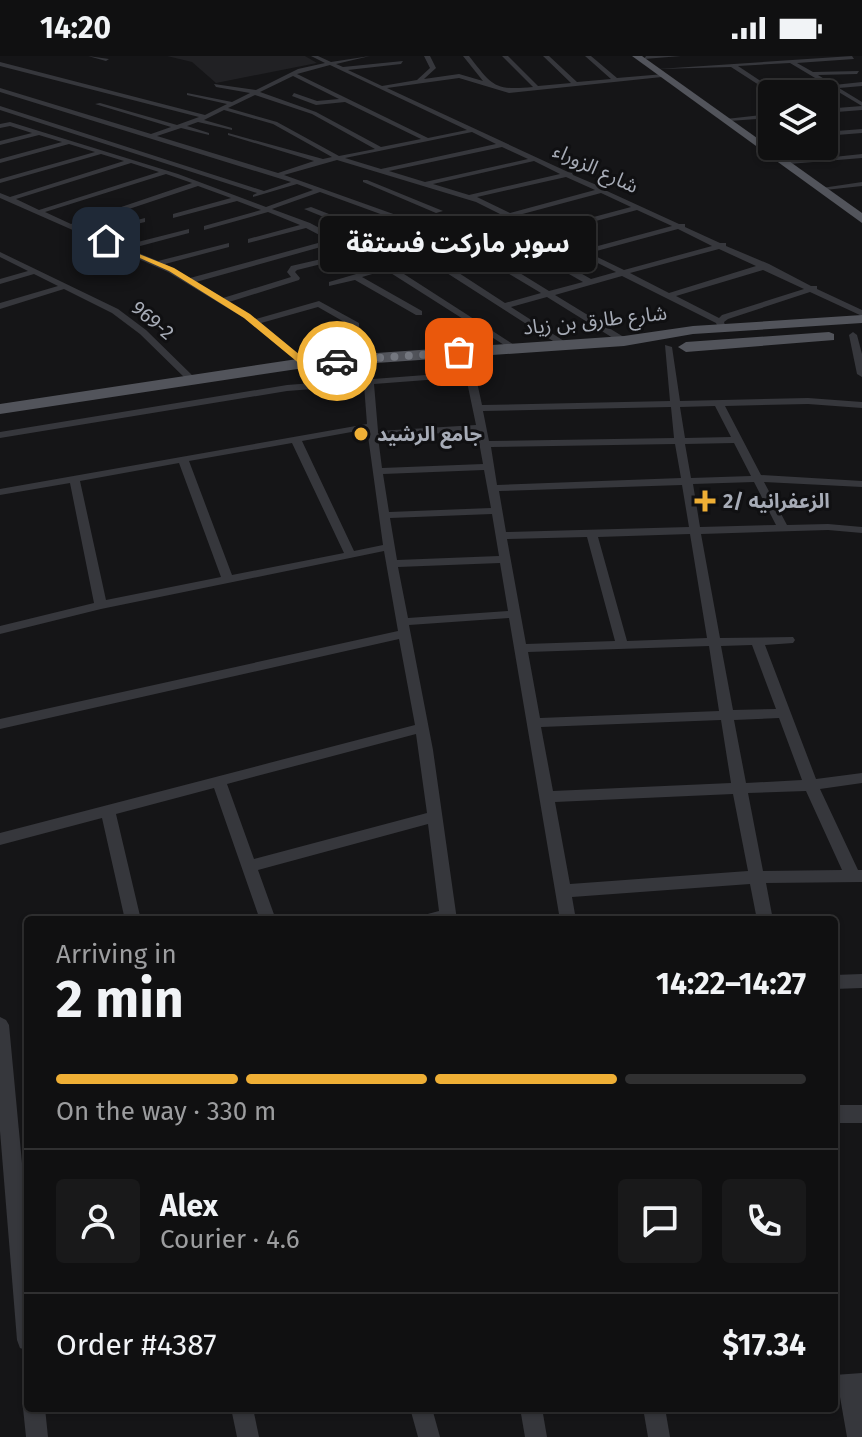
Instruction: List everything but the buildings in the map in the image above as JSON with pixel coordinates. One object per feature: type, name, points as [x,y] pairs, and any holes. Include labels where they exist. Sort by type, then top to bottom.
[{"type":"main road","points":[[642,57],[862,217]]},
{"type":"main road","points":[[661,72],[862,217]]},
{"type":"main road","name":"شارع طارق بن زياد","points":[[0,409],[304,363],[624,341],[721,325],[860,329]]},
{"type":"main road","points":[[624,341],[860,329]]},
{"type":"main road","points":[[604,349],[860,329]]},
{"type":"main road","name":"شارع طارق بن زياد","points":[[0,416],[212,381],[468,366],[604,349],[668,347],[860,329]]},
{"type":"street","points":[[91,56],[106,59]]},
{"type":"street","name":"شارع الزوراء","points":[[314,56],[723,245],[862,313]]},
{"type":"street","points":[[121,146],[206,117],[293,74],[367,56]]},
{"type":"street","points":[[343,69],[400,64],[408,56]]},
{"type":"street","points":[[427,56],[433,68],[450,77],[468,77],[492,88],[509,91],[732,65],[852,58]]},
{"type":"street","points":[[466,56],[492,88]]},
{"type":"street","points":[[505,56],[537,88]]},
{"type":"street","points":[[546,56],[576,84]]},
{"type":"street","points":[[588,56],[616,80]]},
{"type":"street","points":[[642,57],[678,56]]},
{"type":"street","points":[[781,56],[821,80]]},
{"type":"street","points":[[0,64],[206,117]]},
{"type":"street","points":[[732,65],[758,82]]},
{"type":"street","points":[[417,82],[433,68]]},
{"type":"street","points":[[382,87],[479,72]]},
{"type":"street","points":[[812,74],[857,72]]},
{"type":"street","points":[[293,74],[428,140]]},
{"type":"street","points":[[838,86],[862,84]]},
{"type":"street","points":[[216,85],[257,93],[314,113],[382,150]]},
{"type":"street","points":[[0,90],[278,175],[441,233],[624,341]]},
{"type":"street","points":[[838,91],[862,106]]},
{"type":"street","points":[[189,94],[235,104]]},
{"type":"street","points":[[294,95],[316,103],[346,100]]},
{"type":"street","points":[[70,112],[125,96]]},
{"type":"street","points":[[98,104],[207,134]]},
{"type":"street","points":[[838,110],[862,106]]},
{"type":"street","points":[[0,108],[264,193]]},
{"type":"street","points":[[225,109],[265,119],[340,159],[469,197],[625,273],[721,325],[725,317],[814,288]]},
{"type":"street","points":[[846,109],[862,120]]},
{"type":"street","points":[[729,119],[758,117]]},
{"type":"street","points":[[198,120],[323,161]]},
{"type":"street","points":[[0,124],[10,124],[133,161],[307,225],[387,267],[515,348]]},
{"type":"street","points":[[278,175],[323,161],[475,130]]},
{"type":"street","points":[[838,133],[862,131]]},
{"type":"street","points":[[0,143],[40,133]]},
{"type":"street","points":[[0,161],[71,142]]},
{"type":"street","points":[[380,171],[506,144]]},
{"type":"street","points":[[0,181],[102,152]]},
{"type":"street","points":[[789,162],[862,156]]},
{"type":"street","points":[[393,193],[537,159]]},
{"type":"street","points":[[9,199],[133,161]]},
{"type":"street","points":[[39,212],[166,172]]},
{"type":"street","points":[[469,197],[570,174]]},
{"type":"street","points":[[365,181],[439,211]]},
{"type":"street","points":[[176,216],[297,182]]},
{"type":"street","points":[[71,226],[197,184]]},
{"type":"street","points":[[825,188],[862,184]]},
{"type":"street","points":[[207,228],[320,190]]},
{"type":"street","points":[[441,233],[604,190]]},
{"type":"street","points":[[0,195],[123,248],[189,281],[254,322],[304,363]]},
{"type":"street","points":[[544,233],[640,207]]},
{"type":"street","points":[[308,209],[403,246],[439,264],[564,345]]},
{"type":"street","points":[[89,234],[142,220]]},
{"type":"street","points":[[251,241],[307,225]]},
{"type":"street","points":[[531,226],[512,232],[509,236],[590,282]]},
{"type":"street","points":[[583,252],[682,226]]},
{"type":"street","points":[[123,248],[186,231]]},
{"type":"street","points":[[189,281],[338,240]]},
{"type":"street","points":[[158,264],[226,245]]},
{"type":"street","points":[[505,306],[723,245]]},
{"type":"street","points":[[222,301],[296,278],[291,272],[294,268],[360,252]]},
{"type":"street","name":"969-2","points":[[0,254],[115,311],[190,378]]},
{"type":"street","points":[[669,296],[766,266]]},
{"type":"street","points":[[332,284],[387,267]]},
{"type":"street","points":[[1,281],[35,271]]},
{"type":"street","points":[[356,277],[419,313]]},
{"type":"street","points":[[0,306],[65,286]]},
{"type":"street","points":[[254,322],[319,304],[356,325]]},
{"type":"street","points":[[860,329],[862,374]]},
{"type":"street","points":[[668,347],[680,442],[764,916]]},
{"type":"street","points":[[468,366],[493,488],[567,916]]},
{"type":"street","points":[[0,435],[369,373],[371,430],[402,628],[422,728],[448,916]]},
{"type":"street","points":[[477,408],[808,401],[862,405]]},
{"type":"street","points":[[718,402],[783,528]]},
{"type":"street","points":[[0,492],[296,440],[371,430],[481,428]]},
{"type":"street","points":[[296,440],[350,554]]},
{"type":"street","points":[[485,444],[735,440]]},
{"type":"street","points":[[183,460],[228,579]]},
{"type":"street","points":[[377,471],[489,467]]},
{"type":"street","points":[[493,488],[756,479],[810,479],[862,484]]},
{"type":"street","points":[[75,480],[101,605]]},
{"type":"street","points":[[384,515],[496,511]]},
{"type":"street","points":[[501,536],[783,528],[862,530]]},
{"type":"street","points":[[592,534],[622,644]]},
{"type":"street","points":[[0,630],[101,605],[389,547]]},
{"type":"street","points":[[392,564],[505,559]]},
{"type":"street","points":[[0,724],[402,628],[514,614]]},
{"type":"street","points":[[520,648],[789,640]]},
{"type":"street","points":[[563,891],[757,877],[857,876],[811,785],[757,641]]},
{"type":"street","points":[[533,723],[784,713]]},
{"type":"street","points":[[0,839],[422,728]]},
{"type":"street","points":[[546,797],[811,785],[862,778]]},
{"type":"street","points":[[219,781],[267,916]]},
{"type":"street","points":[[108,810],[132,916]]},
{"type":"street","points":[[250,866],[434,817]]},
{"type":"street","points":[[838,982],[862,981]]},
{"type":"street","points":[[0,1025],[24,1295]]},
{"type":"street","points":[[838,1114],[862,1114]]},
{"type":"street","points":[[848,1385],[858,1437]]},
{"type":"street","points":[[34,1412],[37,1437]]},
{"type":"street","points":[[243,1412],[248,1437]]},
{"type":"street","points":[[422,1412],[429,1437]]},
{"type":"street","points":[[532,1412],[536,1437]]},
{"type":"street","points":[[655,1412],[659,1437]]},
{"type":"shaded area","points":[[167,56],[305,56],[317,63],[216,83],[192,62]]},
{"type":"way so far","points":[[337,361],[459,352]]},
{"type":"place","name":"سوبر ماركت فستقة","points":[[459,352]]},
{"type":"place","name":"جامع الرشيد","points":[[361,434]]},
{"type":"place","name":"الزعفرانيه /2","points":[[705,501]]},
{"type":"route","points":[[106,241],[171,270],[247,316],[304,363],[337,361]]}]
